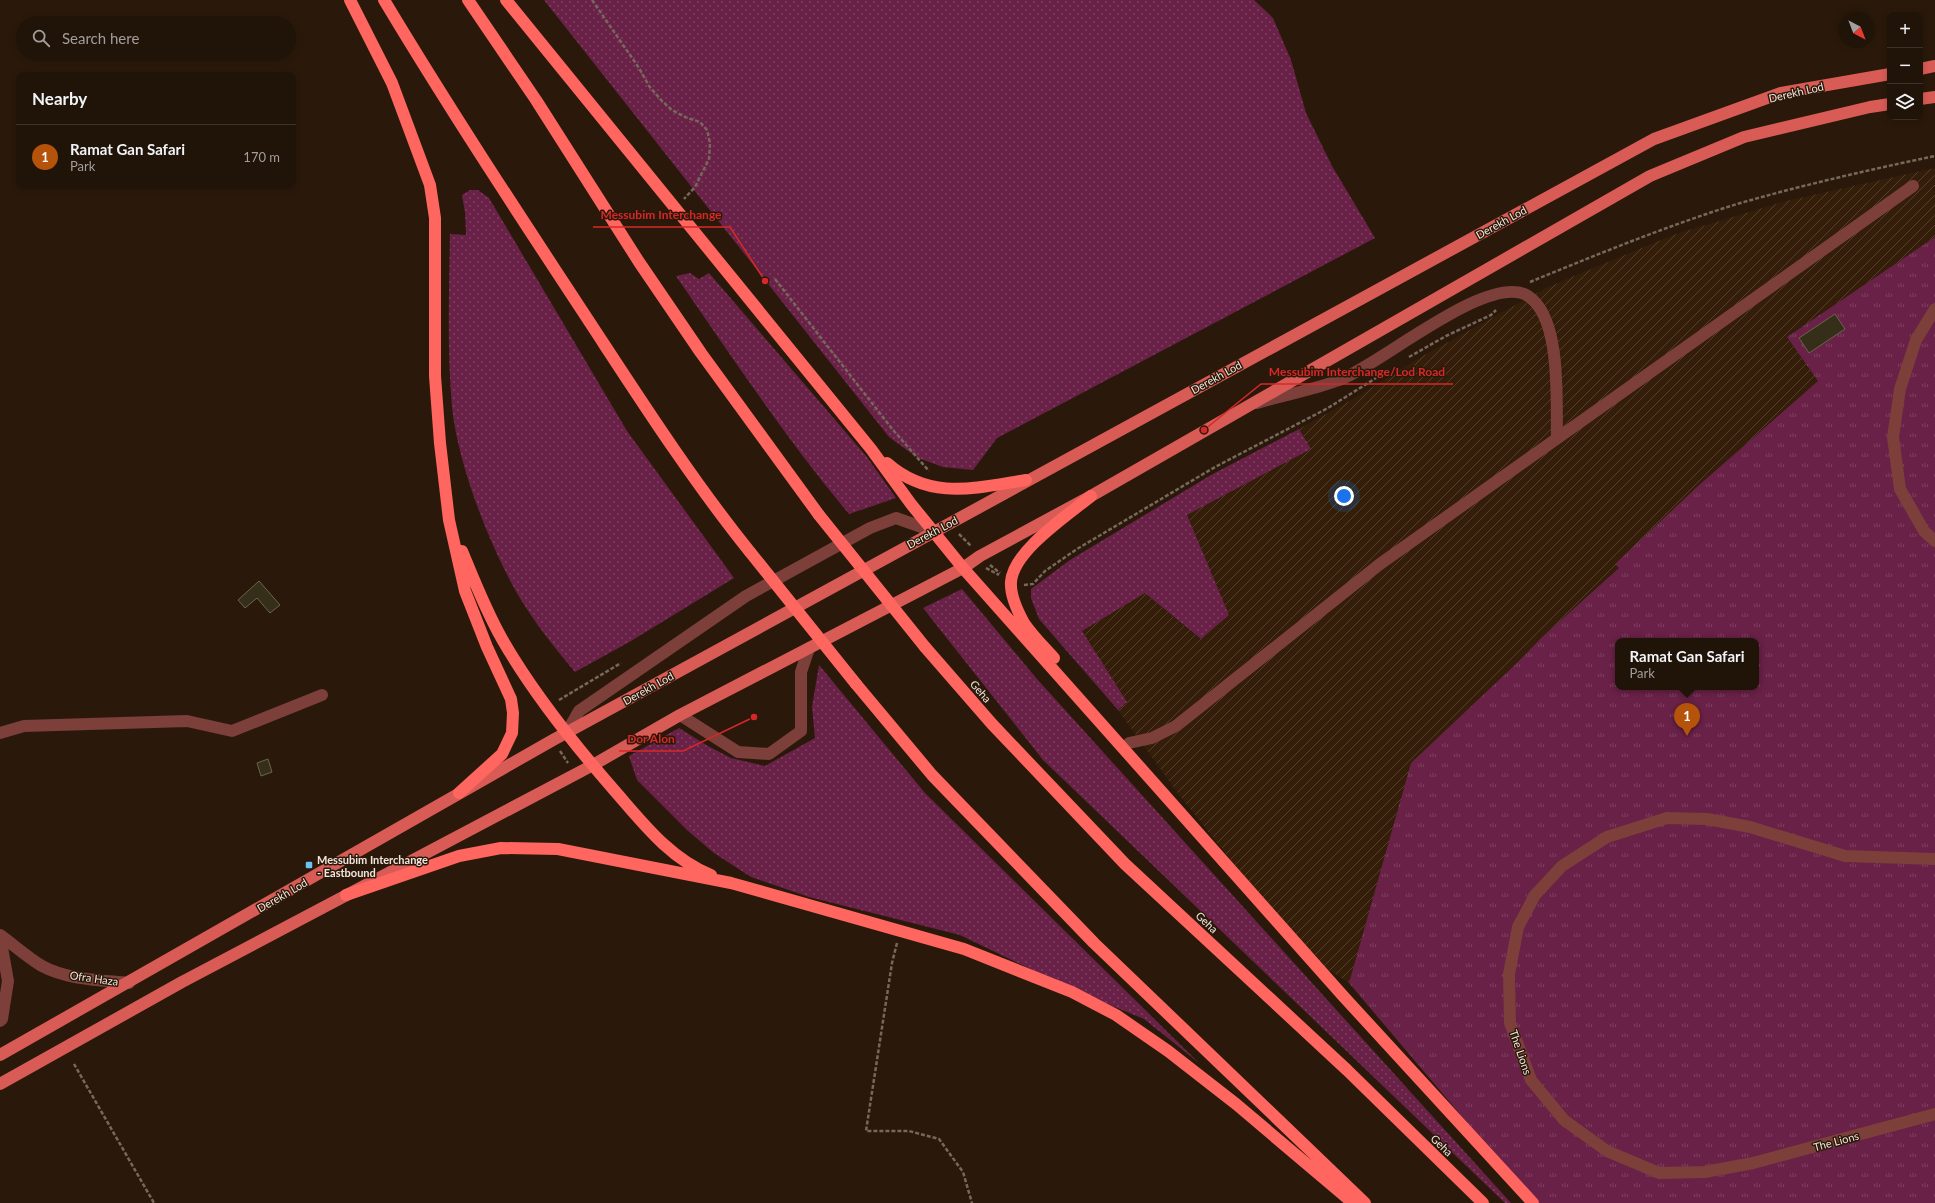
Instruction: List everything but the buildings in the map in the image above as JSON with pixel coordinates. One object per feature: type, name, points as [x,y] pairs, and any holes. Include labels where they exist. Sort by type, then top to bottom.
[{"type":"highway","points":[[350,0],[392,83],[430,186],[435,218],[435,376],[440,443],[450,520],[465,591],[487,647],[512,699],[512,733],[502,754],[459,793]]},
{"type":"highway","points":[[384,0],[465,132],[644,404],[722,518],[856,684],[932,775],[1094,943],[1365,1203]]},
{"type":"highway","name":"Geha","points":[[468,0],[536,100],[640,262],[701,353],[820,515],[925,647],[992,724],[1125,864],[1347,1070],[1483,1203]]},
{"type":"highway","points":[[506,0],[871,449],[963,568],[1344,998],[1533,1203]]},
{"type":"highway","points":[[871,449],[897,472],[932,488],[960,490],[1026,480]]},
{"type":"highway","points":[[1091,496],[1033,543],[1014,568],[1011,583],[1015,602],[1025,623],[1130,743],[1184,817]]},
{"type":"highway","points":[[450,520],[483,602],[501,638],[528,682],[593,765],[642,822],[674,853],[704,873],[731,883],[971,952],[1072,992],[1116,1015],[1168,1051],[1224,1095],[1353,1203]]},
{"type":"highway","points":[[346,895],[458,856],[501,848],[558,849],[731,883]]},
{"type":"main road","points":[[1923,68],[1935,66]]},
{"type":"main road","name":"Derekh Lod","points":[[0,1055],[129,983],[567,732],[1026,480],[1654,139],[1781,93],[1887,75]]},
{"type":"main road","points":[[1923,99],[1935,97]]},
{"type":"main road","points":[[0,1084],[175,985],[593,765],[680,715],[963,568],[980,556],[1091,496],[1650,176],[1744,137],[1870,107],[1887,104]]},
{"type":"street","points":[[1130,743],[1152,738],[1176,726],[1380,564],[1557,437],[1913,186]]},
{"type":"street","points":[[1245,407],[1340,380],[1458,308],[1488,296],[1521,293],[1528,296],[1537,304],[1547,325],[1555,358],[1557,437]]},
{"type":"street","points":[[1935,310],[1916,340],[1902,382],[1893,437],[1900,490],[1924,531],[1935,540]]},
{"type":"street","points":[[567,732],[579,711],[746,596],[856,535],[896,518],[933,531]]},
{"type":"street","points":[[680,715],[738,752],[769,754],[801,731],[801,672],[809,648]]},
{"type":"street","points":[[0,733],[24,726],[187,721],[232,731],[322,695]]},
{"type":"street","name":"The Lions","points":[[1935,859],[1845,856],[1773,833],[1707,819],[1667,818],[1607,837],[1562,866],[1535,895],[1518,927],[1508,974],[1510,1023],[1531,1080],[1564,1120],[1607,1151],[1659,1173],[1705,1172],[1754,1163],[1935,1114]]},
{"type":"street","name":"Ofra Haza","points":[[0,935],[42,966],[58,973],[77,978],[129,983]]},
{"type":"street","name":"Ofra Haza","points":[[0,935],[8,981],[2,1019],[0,1022]]},
{"type":"path","points":[[592,0],[639,68],[649,86],[662,101],[672,110],[685,117],[700,122],[707,130],[710,143],[710,159],[695,188],[675,207]]},
{"type":"path","points":[[775,279],[893,430],[945,489]]},
{"type":"path","points":[[949,523],[980,556],[1011,583]]},
{"type":"path","points":[[900,932],[892,963],[866,1131],[909,1131],[940,1139],[963,1172],[972,1203]]},
{"type":"path","points":[[74,1064],[154,1203]]},
{"type":"shaded area","points":[[1935,168],[1935,187],[1932,188],[1935,192],[1935,237],[1787,337],[1818,381],[1698,486],[1616,564],[1619,568],[1541,638],[1519,661],[1412,763],[1349,983],[1324,967],[1250,884],[1180,796],[1118,710],[1127,703],[1082,631],[1145,593],[1200,639],[1229,615],[1187,515],[1311,449],[1299,429],[1353,399],[1421,357],[1548,287],[1673,235],[1786,201]]},
{"type":"green space","points":[[544,0],[1254,0],[1273,18],[1291,60],[1306,113],[1332,166],[1375,238],[997,438],[973,470],[943,467],[918,458],[889,437]]},
{"type":"green space","points":[[470,190],[478,190],[489,198],[627,431],[734,578],[631,641],[575,672],[531,615],[507,575],[476,504],[455,430],[449,364],[450,234],[466,235],[465,212],[462,195]]},
{"type":"green space","points":[[1935,237],[1935,1203],[1535,1203],[1349,983],[1411,763],[1519,661],[1541,638],[1619,568],[1615,564],[1698,486],[1818,381],[1787,337]]},
{"type":"green space","points":[[690,273],[699,279],[709,273],[867,457],[896,498],[849,514],[781,427],[676,276]]},
{"type":"green space","points":[[1299,429],[1311,449],[1187,515],[1229,615],[1201,639],[1145,593],[1082,631],[1127,702],[1118,710],[1039,619],[1031,598],[1031,589],[1070,560],[1211,475]]},
{"type":"green space","points":[[962,589],[1037,679],[1511,1203],[1505,1203],[1043,760],[923,608]]},
{"type":"green space","points":[[819,665],[925,793],[1199,1063],[1144,1019],[1076,991],[960,935],[809,897],[751,877],[714,853],[688,831],[637,780],[629,756],[679,728],[731,758],[765,766],[815,738],[812,707]]},
{"type":"place","name":"Messubim Interchange","points":[[765,281]]},
{"type":"place","name":"Messubim Interchange/Lod Road","points":[[1204,430]]},
{"type":"place","name":"Dor Alon","points":[[754,717]]},
{"type":"place","name":"Ramat Gan Safari","points":[[1687,736]]},
{"type":"place","name":"Messubim Interchange - Eastbound","points":[[309,865]]}]
